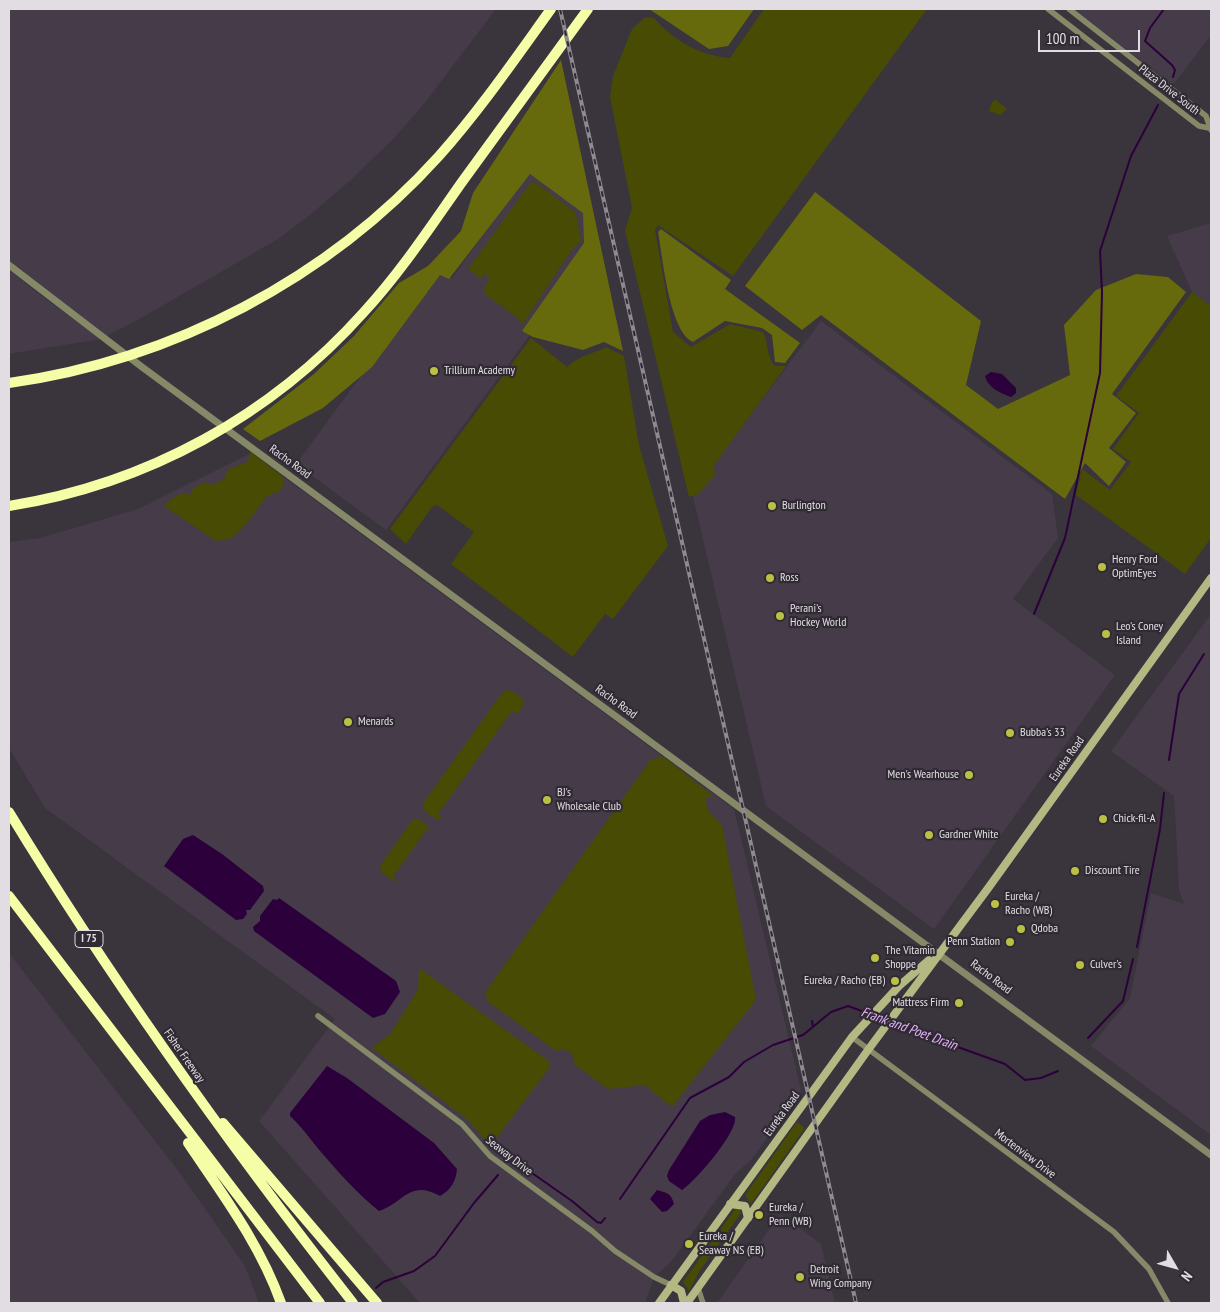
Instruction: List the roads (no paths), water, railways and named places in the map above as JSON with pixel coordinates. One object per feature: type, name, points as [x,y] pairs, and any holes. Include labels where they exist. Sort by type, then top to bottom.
[{"type":"highway","points":[[9,382],[67,372],[150,348],[200,328],[255,301],[314,264],[370,222],[417,178],[448,145],[551,9]]},
{"type":"highway","points":[[9,506],[109,482],[152,465],[214,436],[243,418],[314,363],[366,311],[396,273],[588,9]]},
{"type":"highway","name":"Fisher Freeway","points":[[9,812],[72,914],[198,1098],[276,1205],[354,1303]]},
{"type":"highway","points":[[9,896],[166,1105],[320,1303]]},
{"type":"highway","points":[[198,1098],[240,1140],[263,1172],[377,1303]]},
{"type":"highway","points":[[166,1105],[183,1135],[247,1230],[268,1270],[281,1303]]},
{"type":"main road","name":"Eureka Road","points":[[686,1303],[897,1012],[938,952],[995,879],[1211,578]]},
{"type":"main road","name":"Eureka Road","points":[[659,1303],[852,1038],[883,1004],[938,952]]},
{"type":"main road","points":[[730,1204],[745,1206],[748,1218]]},
{"type":"main road","points":[[671,1285],[681,1291],[686,1303]]},
{"type":"street","name":"Plaza Drive South","points":[[1048,9],[1199,126],[1210,129],[1210,121],[1206,116],[1069,9]]},
{"type":"street","points":[[1098,48],[1106,37]]},
{"type":"street","name":"Racho Road","points":[[9,265],[142,367],[1211,1155]]},
{"type":"street","name":"Seaway Drive","points":[[318,1016],[462,1124],[477,1144],[490,1156],[592,1231],[616,1251],[654,1277],[671,1285]]},
{"type":"street","name":"Mortenview Drive","points":[[852,1038],[1114,1232],[1149,1269],[1168,1303]]},
{"type":"street","points":[[698,1288],[703,1303]]},
{"type":"waterway","points":[[1164,9],[1150,28],[1145,41],[1172,65],[1175,70],[1173,77]]},
{"type":"waterway","points":[[1034,614],[1065,538],[1100,373],[1102,292],[1100,251],[1131,156],[1158,105]]},
{"type":"waterway","name":"Frank and Poet Drain","points":[[1169,760],[1179,694],[1204,654]]},
{"type":"waterway","name":"Frank and Poet Drain","points":[[1137,947],[1160,829],[1164,793]]},
{"type":"waterway","name":"Frank and Poet Drain","points":[[1088,1038],[1123,1001],[1133,959]]},
{"type":"waterway","name":"Frank and Poet Drain","points":[[620,1199],[690,1098],[729,1077],[744,1062],[773,1045],[803,1035],[831,1012],[848,1006],[870,1014]]},
{"type":"waterway","name":"Frank and Poet Drain","points":[[875,1016],[886,1021]]},
{"type":"waterway","name":"Frank and Poet Drain","points":[[812,1021],[813,1027]]},
{"type":"waterway","name":"Frank and Poet Drain","points":[[903,1022],[903,1028]]},
{"type":"waterway","name":"Frank and Poet Drain","points":[[891,1023],[1005,1064],[1025,1080],[1041,1078],[1058,1071]]},
{"type":"waterway","name":"Frank and Poet Drain","points":[[508,1162],[512,1159],[572,1201],[597,1222],[601,1223],[605,1218]]},
{"type":"waterway","name":"Frank and Poet Drain","points":[[376,1288],[383,1282],[414,1271],[435,1256],[474,1203],[498,1175]]},
{"type":"railway","points":[[560,9],[856,1303]]},
{"type":"place","name":"Trillium Academy","points":[[434,371]]},
{"type":"place","name":"Burlington","points":[[772,506]]},
{"type":"place","name":"Henry Ford OptimEyes","points":[[1102,567]]},
{"type":"place","name":"Ross","points":[[770,578]]},
{"type":"place","name":"Perani's Hockey World","points":[[780,616]]},
{"type":"place","name":"Leo's Coney Island","points":[[1106,634]]},
{"type":"place","name":"Menards","points":[[348,722]]},
{"type":"place","name":"Bubba's 33","points":[[1010,733]]},
{"type":"place","name":"Men's Wearhouse","points":[[969,775]]},
{"type":"place","name":"BJ's Wholesale Club","points":[[547,800]]},
{"type":"place","name":"Chick-fil-A","points":[[1103,819]]},
{"type":"place","name":"Gardner White","points":[[929,835]]},
{"type":"place","name":"Discount Tire","points":[[1075,871]]},
{"type":"place","name":"Eureka / Racho (WB)","points":[[995,904]]},
{"type":"place","name":"Qdoba","points":[[1021,929]]},
{"type":"place","name":"Penn Station","points":[[1010,942]]},
{"type":"place","name":"The Vitamin Shoppe","points":[[875,958]]},
{"type":"place","name":"Culver's","points":[[1080,965]]},
{"type":"place","name":"Eureka / Racho (EB)","points":[[895,981]]},
{"type":"place","name":"Mattress Firm","points":[[959,1003]]},
{"type":"place","name":"Eureka / Penn (WB)","points":[[759,1215]]},
{"type":"place","name":"Eureka / Seaway NS (EB)","points":[[689,1244]]},
{"type":"place","name":"Detroit Wing Company","points":[[800,1277]]}]
